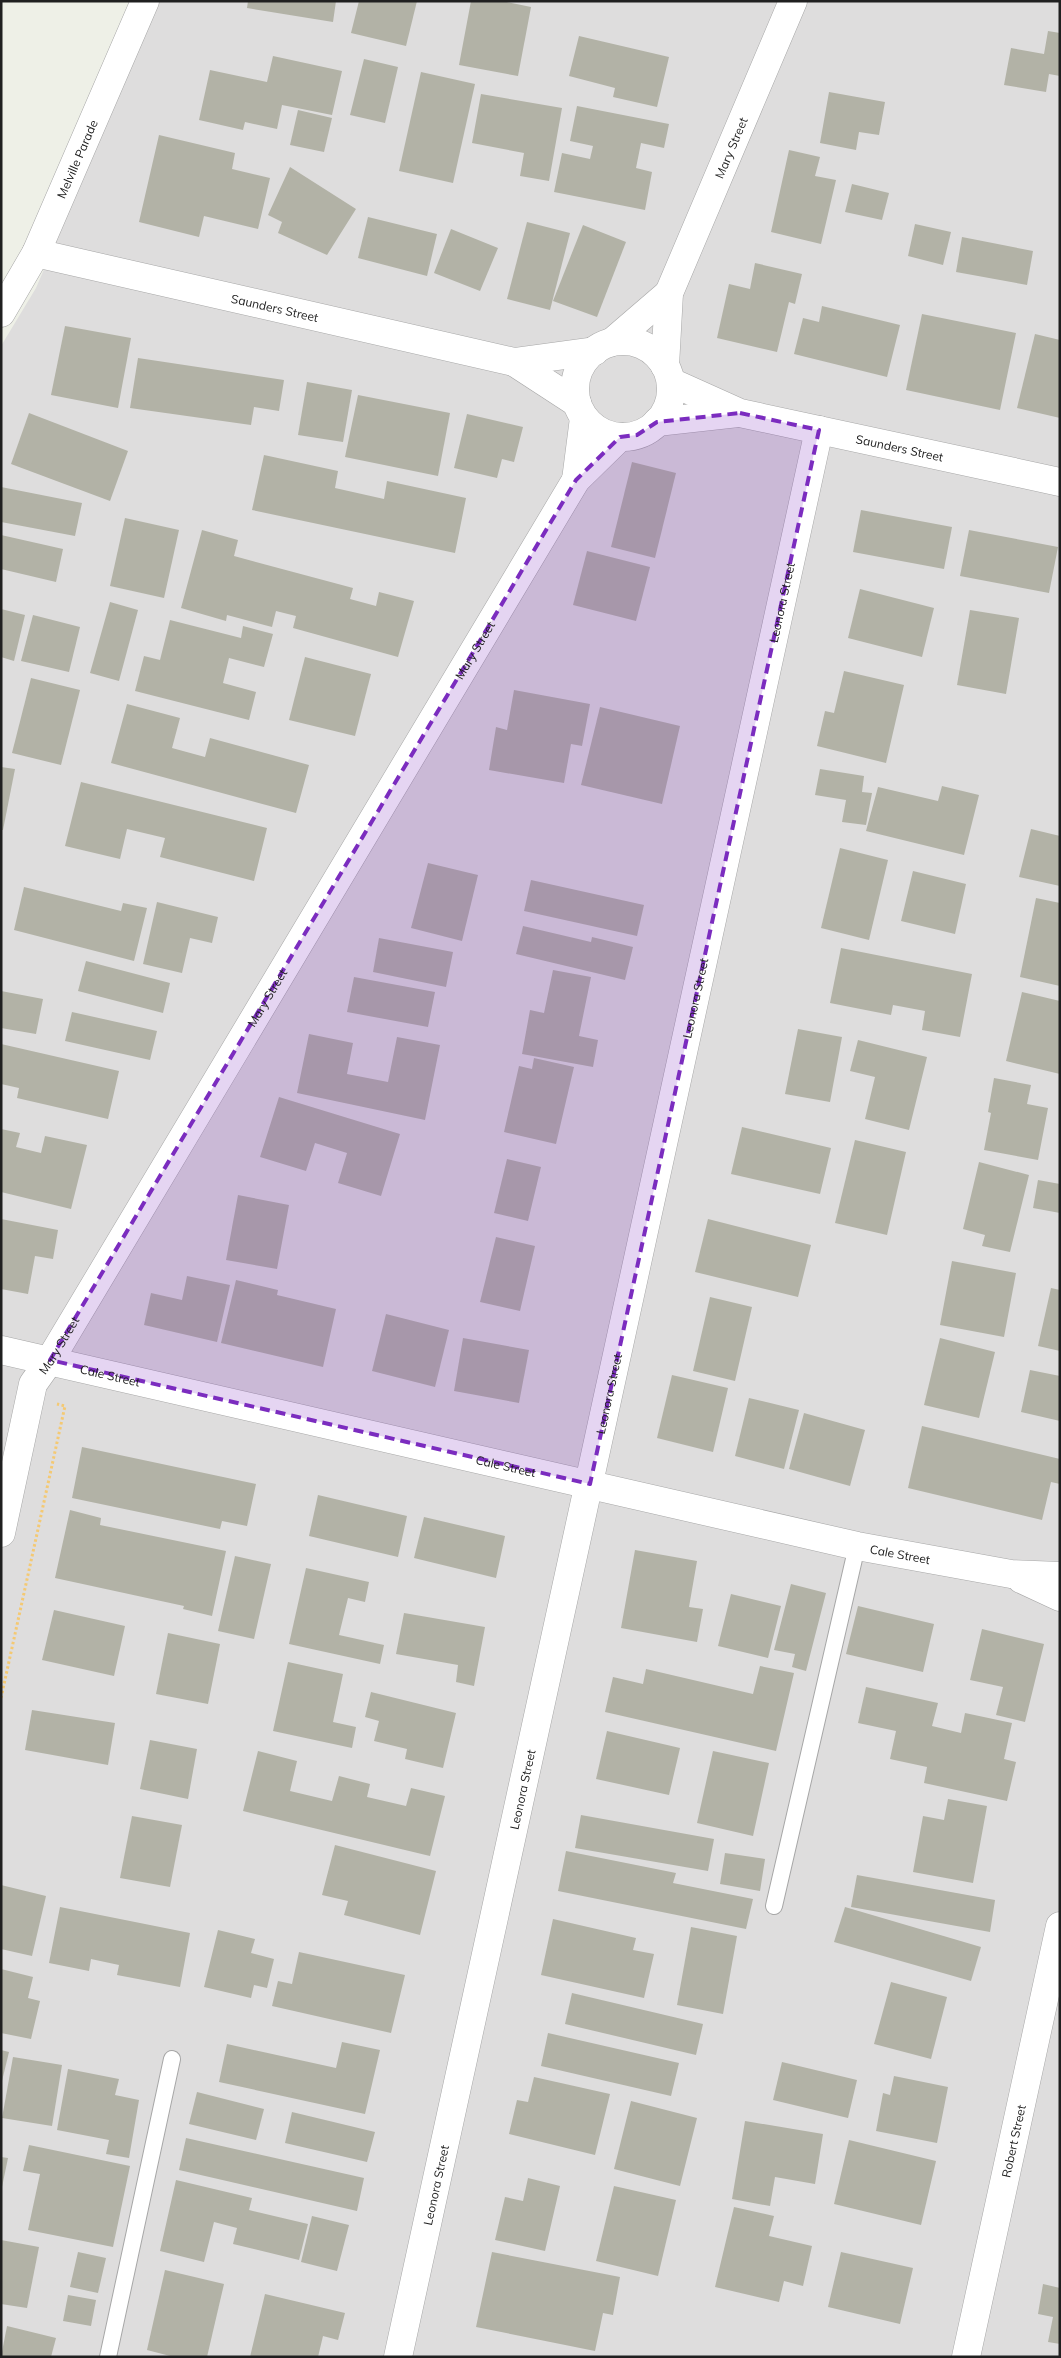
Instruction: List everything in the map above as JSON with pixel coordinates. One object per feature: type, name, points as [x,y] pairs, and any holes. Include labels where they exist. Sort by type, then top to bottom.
[{"type":"street","name":"Melville Parade","points":[[1,313],[36,253],[145,1]]},
{"type":"street","name":"Mary Street","points":[[1,1533],[33,1384],[50,1360],[576,480],[620,437],[637,435],[652,428],[664,416],[671,401],[668,374],[668,293],[793,1]]},
{"type":"street","name":"Saunders Street","points":[[36,253],[514,362],[603,347]]},
{"type":"street","name":"Mary Street","points":[[576,480],[581,411],[575,387],[577,375],[584,360],[603,347],[668,293]]},
{"type":"street","points":[[603,347],[628,341],[640,344],[654,353],[668,374]]},
{"type":"street","name":"Saunders Street","points":[[514,362],[581,411]]},
{"type":"street","name":"Saunders Street","points":[[668,374],[740,413],[1060,482]]},
{"type":"street","points":[[581,411],[597,430],[620,437]]},
{"type":"street","name":"Saunders Street","points":[[657,422],[740,413]]},
{"type":"street","name":"Leonora Street","points":[[398,2357],[819,430]]},
{"type":"street","name":"Cale Street","points":[[1,1350],[856,1546],[1011,1574],[1060,1576]]},
{"type":"street","name":"Cale Street","points":[[1011,1574],[1060,1597]]},
{"type":"street","name":"Robert Street","points":[[966,2357],[1060,1926]]},
{"type":"lane","points":[[774,1906],[856,1546]]},
{"type":"lane","points":[[108,2357],[172,2059]]},
{"type":"highlighted area","points":[[740,413],[819,430],[590,1484],[50,1360],[576,480],[620,437],[637,435],[657,422]]},
{"type":"shaded area","points":[[159,1],[1060,1],[1060,2357],[1,2357],[1,346],[36,288]]},
{"type":"building","points":[[248,1],[336,1],[333,22],[247,8]]},
{"type":"building","points":[[359,1],[417,1],[406,46],[351,33]]},
{"type":"building","points":[[471,1],[502,1],[531,7],[518,76],[459,65]]},
{"type":"building","points":[[1048,31],[1060,33],[1060,76],[1049,74],[1046,92],[1004,85],[1011,48],[1044,54]]},
{"type":"building","points":[[579,36],[669,57],[657,107],[613,97],[615,88],[569,76]]},
{"type":"building","points":[[273,56],[342,71],[332,115],[282,105],[277,129],[245,122],[243,130],[199,120],[210,70],[267,82]]},
{"type":"building","points":[[364,59],[398,67],[385,123],[350,115]]},
{"type":"building","points":[[421,72],[475,84],[453,183],[399,171]]},
{"type":"building","points":[[829,92],[885,102],[879,135],[859,132],[856,150],[820,143]]},
{"type":"building","points":[[481,94],[562,108],[549,181],[520,176],[524,153],[472,143]]},
{"type":"building","points":[[577,106],[669,124],[664,148],[641,143],[636,168],[652,172],[645,210],[554,192],[562,153],[590,159],[593,146],[570,141]]},
{"type":"building","points":[[298,110],[332,118],[324,152],[290,145]]},
{"type":"building","points":[[159,135],[235,153],[232,169],[270,178],[258,229],[204,216],[199,237],[139,222]]},
{"type":"building","points":[[789,150],[820,157],[815,176],[836,180],[821,244],[771,232]]},
{"type":"building","points":[[290,167],[356,209],[327,255],[278,233],[282,222],[268,215]]},
{"type":"building","points":[[852,184],[889,193],[882,220],[845,212]]},
{"type":"building","points":[[368,217],[437,234],[427,276],[358,258]]},
{"type":"building","points":[[527,222],[570,233],[550,310],[507,299]]},
{"type":"building","points":[[915,224],[951,232],[943,265],[908,256]]},
{"type":"building","points":[[583,225],[626,242],[597,317],[553,301]]},
{"type":"building","points":[[451,229],[498,248],[480,291],[434,273]]},
{"type":"building","points":[[962,237],[1033,251],[1027,285],[956,272]]},
{"type":"building","points":[[755,263],[802,274],[795,304],[789,302],[777,352],[717,338],[729,284],[750,289]]},
{"type":"building","points":[[822,306],[900,325],[887,377],[794,354],[803,318],[819,322]]},
{"type":"building","points":[[922,314],[1016,333],[1000,410],[906,390]]},
{"type":"building","points":[[65,326],[131,338],[118,408],[51,395]]},
{"type":"building","points":[[1035,334],[1060,340],[1060,418],[1017,408]]},
{"type":"building","points":[[138,358],[284,380],[279,411],[254,407],[251,425],[130,408]]},
{"type":"building","points":[[307,382],[352,390],[343,442],[298,435]]},
{"type":"building","points":[[358,395],[450,413],[438,476],[345,457]]},
{"type":"building","points":[[29,413],[128,451],[110,501],[11,464]]},
{"type":"building","points":[[467,414],[523,427],[514,462],[502,459],[497,478],[454,468]]},
{"type":"building","points":[[264,455],[338,471],[335,488],[384,499],[387,481],[466,498],[455,553],[252,510]]},
{"type":"building","points":[[632,462],[676,473],[655,558],[611,547]]},
{"type":"building","points":[[1,487],[82,503],[75,536],[1,522]]},
{"type":"building","points":[[861,510],[952,527],[944,569],[853,552]]},
{"type":"building","points":[[125,518],[179,530],[164,598],[110,586]]},
{"type":"building","points":[[202,530],[238,540],[234,556],[353,588],[350,599],[376,606],[379,592],[414,601],[398,657],[293,628],[296,616],[276,611],[272,627],[227,615],[226,621],[181,608]]},
{"type":"building","points":[[969,530],[1058,547],[1049,593],[960,576]]},
{"type":"building","points":[[1,535],[63,549],[56,582],[1,569]]},
{"type":"building","points":[[587,551],[650,567],[636,621],[573,605]]},
{"type":"building","points":[[860,589],[934,608],[922,657],[848,638]]},
{"type":"building","points":[[110,602],[138,610],[119,681],[90,673]]},
{"type":"building","points":[[1,609],[25,615],[14,661],[1,657]]},
{"type":"building","points":[[970,610],[1019,618],[1006,694],[957,685]]},
{"type":"building","points":[[33,615],[80,627],[69,672],[21,661]]},
{"type":"building","points":[[170,620],[241,638],[243,626],[273,634],[264,667],[229,658],[223,683],[256,692],[249,720],[135,691],[144,656],[160,660]]},
{"type":"building","points":[[305,657],[371,674],[355,736],[289,720]]},
{"type":"building","points":[[844,671],[904,685],[886,763],[817,746],[825,711],[834,713]]},
{"type":"building","points":[[31,678],[80,690],[61,765],[12,753]]},
{"type":"building","points":[[514,690],[590,704],[582,746],[571,744],[564,783],[489,770],[496,727],[507,730]]},
{"type":"building","points":[[127,704],[180,718],[172,748],[205,757],[210,738],[309,765],[296,813],[111,763]]},
{"type":"building","points":[[600,707],[680,726],[662,804],[581,785]]},
{"type":"building","points":[[1,767],[15,769],[3,830],[1,830]]},
{"type":"building","points":[[820,769],[864,776],[862,792],[872,793],[866,825],[842,822],[846,800],[815,795]]},
{"type":"building","points":[[81,782],[267,828],[254,881],[160,857],[165,838],[127,829],[120,859],[65,846]]},
{"type":"building","points":[[942,786],[979,795],[964,855],[866,831],[878,787],[938,801]]},
{"type":"building","points":[[1031,829],[1060,836],[1060,886],[1019,877]]},
{"type":"building","points":[[840,848],[888,860],[869,940],[821,928]]},
{"type":"building","points":[[428,863],[478,875],[462,941],[411,928]]},
{"type":"building","points":[[913,871],[966,884],[955,934],[901,921]]},
{"type":"building","points":[[531,880],[644,905],[637,936],[524,911]]},
{"type":"building","points":[[24,887],[121,911],[123,903],[147,908],[134,961],[14,930]]},
{"type":"building","points":[[1036,898],[1060,903],[1060,986],[1020,977]]},
{"type":"building","points":[[157,902],[218,917],[212,943],[190,938],[182,973],[143,964]]},
{"type":"building","points":[[523,926],[591,942],[592,937],[633,947],[625,980],[516,954]]},
{"type":"building","points":[[379,938],[453,952],[446,987],[373,972]]},
{"type":"building","points":[[841,948],[972,974],[960,1037],[922,1030],[925,1011],[893,1005],[891,1015],[830,1003]]},
{"type":"building","points":[[86,961],[170,983],[163,1013],[78,991]]},
{"type":"building","points":[[553,970],[591,977],[579,1036],[598,1040],[593,1067],[522,1054],[530,1010],[544,1013]]},
{"type":"building","points":[[354,977],[435,992],[428,1027],[347,1012]]},
{"type":"building","points":[[1,991],[43,999],[36,1034],[1,1028]]},
{"type":"building","points":[[1022,992],[1060,1001],[1060,1074],[1006,1061]]},
{"type":"building","points":[[72,1012],[157,1031],[150,1060],[65,1041]]},
{"type":"building","points":[[798,1029],[842,1037],[830,1102],[785,1094]]},
{"type":"building","points":[[309,1034],[353,1043],[347,1074],[388,1082],[397,1037],[440,1045],[425,1120],[297,1093]]},
{"type":"building","points":[[858,1040],[927,1057],[909,1130],[865,1119],[875,1077],[850,1071]]},
{"type":"building","points":[[1,1044],[119,1071],[108,1119],[17,1098],[19,1088],[1,1084]]},
{"type":"building","points":[[534,1058],[574,1067],[556,1144],[504,1132],[519,1066],[532,1069]]},
{"type":"building","points":[[994,1078],[1031,1085],[1027,1104],[1048,1108],[1038,1160],[984,1150],[991,1113],[988,1112]]},
{"type":"building","points":[[279,1097],[400,1134],[381,1196],[338,1183],[347,1153],[315,1143],[306,1171],[260,1157]]},
{"type":"building","points":[[742,1127],[831,1148],[820,1194],[731,1174]]},
{"type":"building","points":[[1,1129],[20,1133],[16,1147],[41,1153],[45,1136],[87,1145],[71,1209],[1,1192]]},
{"type":"building","points":[[855,1140],[906,1152],[887,1235],[835,1223]]},
{"type":"building","points":[[507,1159],[541,1167],[528,1221],[494,1213]]},
{"type":"building","points":[[979,1162],[1029,1175],[1010,1252],[982,1246],[985,1235],[963,1229]]},
{"type":"building","points":[[1038,1180],[1060,1184],[1060,1213],[1033,1208]]},
{"type":"building","points":[[238,1195],[289,1205],[277,1269],[226,1260]]},
{"type":"building","points":[[1,1219],[58,1230],[53,1259],[35,1256],[28,1294],[1,1289]]},
{"type":"building","points":[[708,1219],[811,1245],[798,1297],[695,1272]]},
{"type":"building","points":[[496,1237],[535,1246],[520,1311],[480,1302]]},
{"type":"building","points":[[952,1261],[1016,1273],[1004,1337],[940,1325]]},
{"type":"building","points":[[187,1276],[230,1285],[217,1342],[144,1325],[151,1293],[182,1300]]},
{"type":"building","points":[[236,1280],[278,1290],[277,1295],[336,1309],[323,1367],[221,1343]]},
{"type":"building","points":[[1051,1288],[1060,1290],[1060,1351],[1038,1346]]},
{"type":"building","points":[[710,1297],[752,1307],[735,1381],[693,1371]]},
{"type":"building","points":[[386,1314],[449,1330],[435,1387],[372,1371]]},
{"type":"building","points":[[463,1338],[529,1350],[519,1403],[454,1391]]},
{"type":"building","points":[[940,1338],[995,1352],[979,1418],[924,1405]]},
{"type":"building","points":[[1030,1370],[1060,1376],[1060,1421],[1021,1412]]},
{"type":"building","points":[[672,1375],[728,1388],[713,1452],[657,1438]]},
{"type":"building","points":[[749,1398],[799,1410],[784,1469],[735,1456]]},
{"type":"building","points":[[804,1413],[865,1430],[850,1486],[789,1469]]},
{"type":"building","points":[[922,1426],[1060,1459],[1060,1484],[1051,1482],[1042,1520],[908,1488]]},
{"type":"building","points":[[82,1447],[256,1484],[247,1526],[222,1521],[220,1529],[72,1498]]},
{"type":"building","points":[[318,1495],[407,1516],[398,1557],[309,1536]]},
{"type":"building","points":[[70,1510],[101,1518],[100,1525],[226,1551],[212,1616],[183,1609],[184,1606],[55,1578]]},
{"type":"building","points":[[424,1517],[505,1536],[496,1578],[414,1558]]},
{"type":"building","points":[[635,1550],[697,1561],[689,1607],[703,1609],[697,1642],[621,1628]]},
{"type":"building","points":[[235,1556],[271,1564],[254,1639],[218,1631]]},
{"type":"building","points":[[306,1568],[369,1582],[365,1602],[348,1598],[339,1635],[384,1645],[380,1664],[289,1644]]},
{"type":"building","points":[[791,1584],[826,1593],[806,1671],[792,1667],[795,1654],[774,1650]]},
{"type":"building","points":[[731,1594],[781,1606],[768,1658],[718,1646]]},
{"type":"building","points":[[858,1606],[934,1624],[923,1672],[846,1654]]},
{"type":"building","points":[[54,1610],[125,1626],[114,1676],[42,1660]]},
{"type":"building","points":[[404,1613],[485,1627],[474,1686],[456,1682],[458,1665],[396,1654]]},
{"type":"building","points":[[982,1629],[1044,1644],[1025,1722],[996,1715],[1003,1687],[970,1680]]},
{"type":"building","points":[[168,1633],[220,1644],[208,1704],[156,1694]]},
{"type":"building","points":[[288,1662],[343,1674],[333,1722],[356,1727],[352,1748],[273,1731]]},
{"type":"building","points":[[760,1666],[794,1673],[776,1751],[605,1712],[613,1677],[643,1684],[646,1669],[753,1694]]},
{"type":"building","points":[[866,1687],[938,1703],[932,1726],[961,1733],[965,1713],[1012,1723],[1004,1759],[1016,1762],[1007,1801],[924,1783],[927,1767],[890,1759],[896,1731],[858,1723]]},
{"type":"building","points":[[371,1692],[456,1713],[443,1768],[405,1759],[407,1749],[374,1741],[379,1721],[365,1717]]},
{"type":"building","points":[[32,1710],[115,1723],[108,1765],[25,1750]]},
{"type":"building","points":[[607,1731],[680,1748],[669,1795],[596,1779]]},
{"type":"building","points":[[150,1740],[197,1749],[188,1799],[140,1789]]},
{"type":"building","points":[[258,1751],[297,1761],[290,1791],[332,1801],[339,1776],[370,1784],[367,1797],[406,1806],[411,1788],[445,1796],[430,1856],[243,1811]]},
{"type":"building","points":[[713,1751],[769,1763],[753,1836],[697,1823]]},
{"type":"building","points":[[948,1799],[987,1806],[973,1883],[913,1872],[923,1816],[944,1820]]},
{"type":"building","points":[[581,1815],[714,1839],[708,1871],[575,1848]]},
{"type":"building","points":[[132,1816],[182,1825],[170,1887],[120,1878]]},
{"type":"building","points":[[335,1845],[436,1871],[420,1935],[344,1915],[348,1901],[322,1895]]},
{"type":"building","points":[[566,1851],[676,1873],[673,1883],[753,1899],[746,1929],[558,1891]]},
{"type":"building","points":[[725,1853],[765,1859],[760,1891],[720,1884]]},
{"type":"building","points":[[857,1875],[995,1900],[990,1932],[851,1907]]},
{"type":"building","points":[[1,1885],[46,1896],[32,1956],[1,1949]]},
{"type":"building","points":[[60,1907],[190,1933],[180,1987],[117,1975],[119,1965],[91,1959],[89,1971],[49,1963]]},
{"type":"building","points":[[845,1907],[981,1947],[971,1981],[834,1942]]},
{"type":"building","points":[[553,1919],[636,1938],[633,1950],[654,1954],[644,1998],[541,1975]]},
{"type":"building","points":[[691,1927],[737,1936],[723,2014],[677,2005]]},
{"type":"building","points":[[218,1930],[255,1939],[251,1953],[274,1959],[267,1988],[254,1985],[251,1998],[204,1987]]},
{"type":"building","points":[[299,1952],[405,1975],[391,2033],[272,2006],[278,1981],[292,1984]]},
{"type":"building","points":[[1,1969],[33,1977],[28,1998],[40,2001],[31,2039],[1,2033]]},
{"type":"building","points":[[891,1982],[947,1997],[931,2059],[874,2044]]},
{"type":"building","points":[[572,1993],[703,2024],[696,2055],[565,2024]]},
{"type":"building","points":[[548,2033],[679,2063],[671,2096],[541,2066]]},
{"type":"building","points":[[342,2042],[380,2050],[365,2114],[219,2082],[227,2044],[336,2068]]},
{"type":"building","points":[[1,2050],[9,2052],[2,2081],[1,2081]]},
{"type":"building","points":[[13,2057],[62,2065],[52,2126],[2,2118]]},
{"type":"building","points":[[782,2062],[857,2080],[848,2118],[773,2100]]},
{"type":"building","points":[[68,2069],[119,2079],[115,2095],[139,2100],[129,2158],[106,2154],[109,2140],[57,2130]]},
{"type":"building","points":[[894,2076],[948,2087],[937,2143],[876,2131],[883,2093],[890,2095]]},
{"type":"building","points":[[534,2077],[610,2094],[595,2155],[509,2134],[517,2100],[528,2102]]},
{"type":"building","points":[[197,2092],[264,2109],[256,2140],[189,2124]]},
{"type":"building","points":[[631,2101],[697,2118],[680,2186],[614,2169]]},
{"type":"building","points":[[292,2112],[375,2132],[367,2162],[285,2143]]},
{"type":"building","points":[[745,2121],[823,2134],[815,2184],[775,2177],[770,2206],[732,2199]]},
{"type":"building","points":[[186,2138],[364,2178],[357,2211],[179,2170]]},
{"type":"building","points":[[849,2140],[936,2161],[921,2225],[834,2204]]},
{"type":"building","points":[[29,2145],[130,2166],[113,2247],[28,2230],[40,2174],[23,2171]]},
{"type":"building","points":[[1,2157],[8,2158],[2,2187],[1,2187]]},
{"type":"building","points":[[528,2178],[560,2186],[545,2251],[495,2240],[505,2197],[523,2201]]},
{"type":"building","points":[[176,2180],[252,2198],[249,2210],[308,2224],[299,2260],[233,2244],[237,2228],[214,2222],[204,2262],[160,2251]]},
{"type":"building","points":[[614,2186],[676,2200],[658,2276],[596,2261]]},
{"type":"building","points":[[734,2207],[774,2216],[769,2236],[812,2246],[803,2286],[784,2281],[779,2302],[715,2287]]},
{"type":"building","points":[[312,2216],[349,2225],[337,2271],[301,2262]]},
{"type":"building","points":[[1,2240],[39,2247],[27,2308],[1,2304]]},
{"type":"building","points":[[78,2252],[106,2258],[98,2293],[70,2287]]},
{"type":"building","points":[[492,2252],[620,2277],[613,2315],[603,2313],[595,2351],[476,2327]]},
{"type":"building","points":[[841,2252],[913,2268],[900,2324],[828,2307]]},
{"type":"building","points":[[165,2270],[224,2284],[207,2357],[174,2357],[147,2350]]},
{"type":"building","points":[[1043,2284],[1060,2288],[1060,2344],[1048,2342],[1053,2317],[1038,2314]]},
{"type":"building","points":[[265,2294],[345,2313],[338,2340],[323,2336],[318,2357],[250,2357]]},
{"type":"building","points":[[68,2295],[96,2300],[91,2326],[63,2321]]},
{"type":"building","points":[[7,2326],[56,2338],[51,2357],[1,2357]]}]
